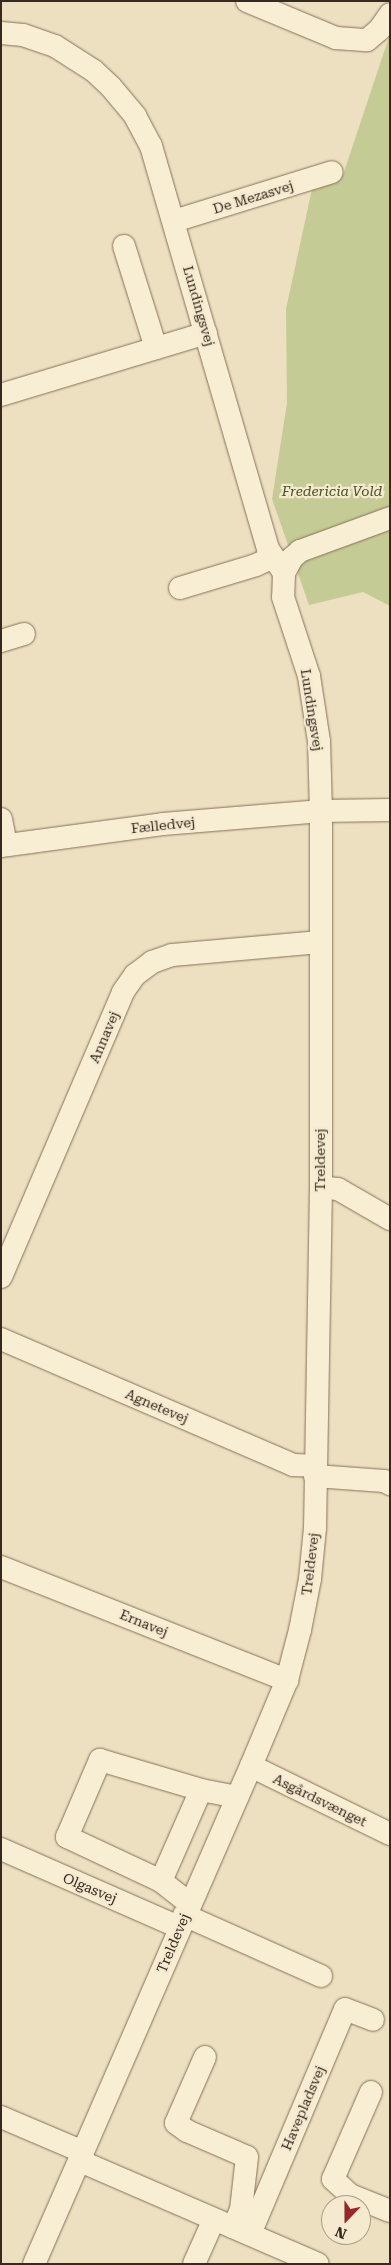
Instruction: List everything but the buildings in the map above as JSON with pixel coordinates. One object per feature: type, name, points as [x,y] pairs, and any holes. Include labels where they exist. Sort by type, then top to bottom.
[{"type":"street","points":[[247,1],[336,38],[367,40],[379,30],[390,14]]},
{"type":"street","name":"Lundingsvej","points":[[1,33],[23,35],[55,46],[87,79],[111,88],[135,116],[151,146],[268,550],[279,565],[284,598],[309,676],[319,741],[321,810]]},
{"type":"street","name":"De Mezasvej","points":[[174,221],[332,172]]},
{"type":"street","points":[[124,246],[156,348]]},
{"type":"street","points":[[1,395],[206,333]]},
{"type":"street","points":[[180,588],[256,565],[279,565],[300,551],[390,518]]},
{"type":"street","points":[[1,640],[24,634]]},
{"type":"street","name":"Fælledvej","points":[[1,819],[4,845],[163,824],[321,810],[390,810]]},
{"type":"street","name":"Treldevej","points":[[34,2264],[184,1915],[251,1766],[287,1680],[300,1630],[310,1579],[315,1528],[321,1187],[321,810]]},
{"type":"street","name":"Annavej","points":[[1,1277],[123,992],[135,975],[152,962],[172,955],[320,942]]},
{"type":"street","points":[[321,1187],[338,1189],[390,1219]]},
{"type":"street","name":"Agnetevej","points":[[1,1339],[292,1465],[315,1471],[384,1481],[390,1484]]},
{"type":"street","name":"Ernavej","points":[[1,1567],[287,1680]]},
{"type":"street","points":[[237,1797],[201,1790],[100,1760],[67,1837],[161,1881],[184,1915],[321,1976]]},
{"type":"street","name":"Asgårdsvænget","points":[[251,1766],[390,1834]]},
{"type":"street","points":[[161,1881],[201,1790]]},
{"type":"street","name":"Olgasvej","points":[[1,1849],[184,1915]]},
{"type":"street","name":"Havepladsvej","points":[[232,2227],[345,2008],[373,2020]]},
{"type":"street","points":[[194,2264],[232,2227],[241,2210],[247,2157],[187,2131],[176,2123],[205,2057]]},
{"type":"street","points":[[370,2092],[333,2179],[350,2195],[390,2211]]},
{"type":"street","points":[[1,2117],[232,2227],[318,2264]]},
{"type":"green space","name":"Fredericia Vold","points":[[390,34],[390,606],[363,592],[309,605],[272,499],[287,403],[286,309],[312,189],[343,175]]}]
